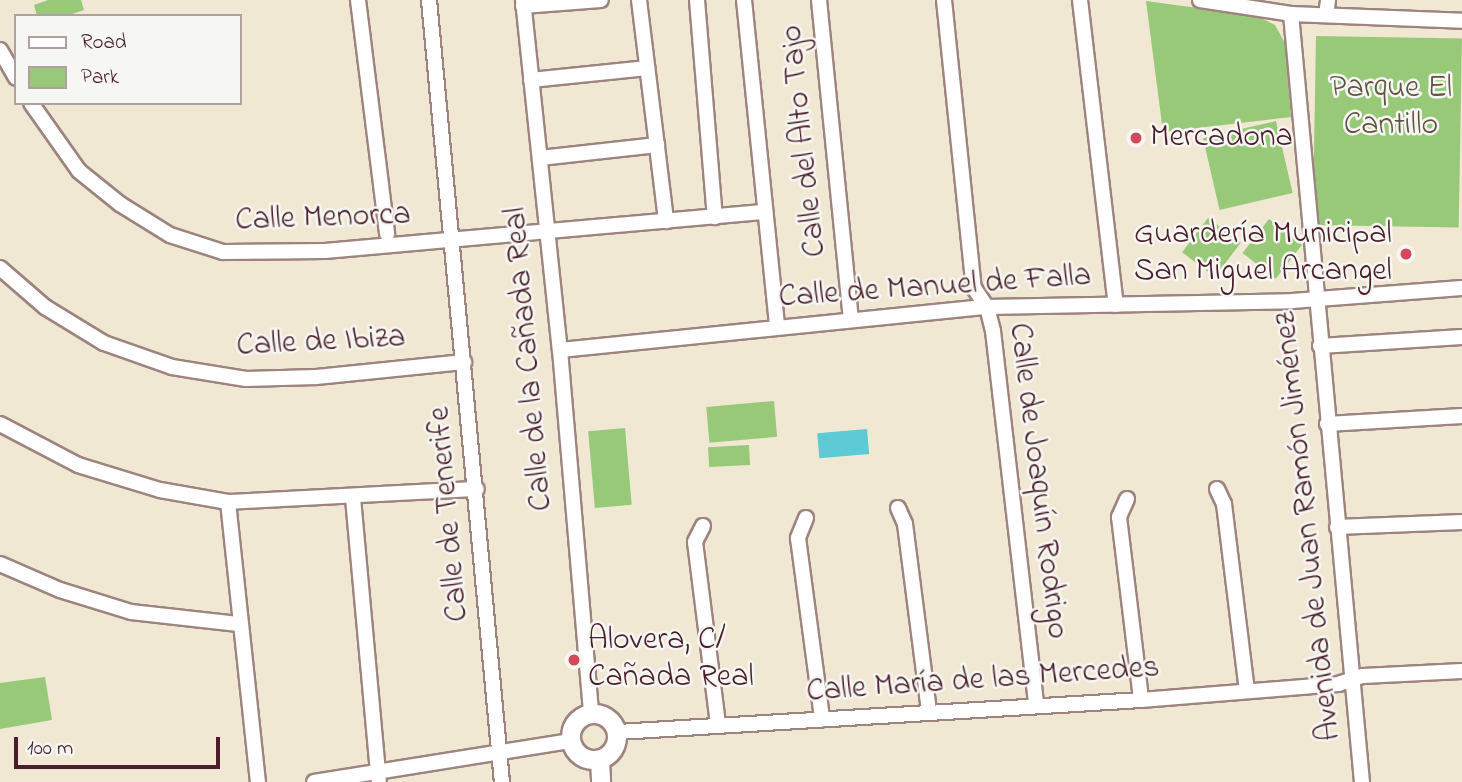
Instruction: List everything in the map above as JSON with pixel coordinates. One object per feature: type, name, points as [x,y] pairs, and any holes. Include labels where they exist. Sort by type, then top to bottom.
[{"type":"street","points":[[358,0],[387,234]]},
{"type":"street","name":"Calle de Tenerife","points":[[429,0],[455,241],[502,782]]},
{"type":"street","points":[[523,3],[601,0]]},
{"type":"street","points":[[639,0],[666,221]]},
{"type":"street","points":[[697,0],[715,217]]},
{"type":"street","points":[[744,0],[777,326]]},
{"type":"street","name":"Calle del Alto Tajo","points":[[819,0],[851,318]]},
{"type":"street","name":"Calle de Joaquín Rodrigo","points":[[944,0],[974,288],[987,307],[1036,704]]},
{"type":"street","points":[[1080,0],[1116,305]]},
{"type":"street","points":[[1201,0],[1291,14],[1327,8],[1462,21]]},
{"type":"street","name":"Calle de la Cañada Real","points":[[523,3],[560,349],[591,713]]},
{"type":"street","name":"Avenida de Juan Ramón Jiménez","points":[[1291,14],[1315,300],[1363,782]]},
{"type":"street","points":[[0,52],[14,75]]},
{"type":"street","points":[[531,80],[648,68]]},
{"type":"street","name":"Calle Menorca","points":[[31,105],[79,171],[120,204],[170,235],[223,252],[276,254],[397,246],[765,212]]},
{"type":"street","points":[[540,158],[657,145]]},
{"type":"street","name":"Calle de Ibiza","points":[[0,268],[45,307],[104,343],[172,367],[246,379],[316,377],[464,362]]},
{"type":"street","name":"Calle de Manuel de Falla","points":[[560,349],[851,318],[987,307],[1315,300],[1462,288]]},
{"type":"street","points":[[1320,346],[1462,337]]},
{"type":"street","points":[[1327,424],[1462,416]]},
{"type":"street","points":[[0,424],[78,466],[160,490],[228,502],[352,498],[477,489]]},
{"type":"street","points":[[1217,489],[1224,504],[1247,690]]},
{"type":"street","points":[[352,498],[378,777]]},
{"type":"street","points":[[1127,499],[1119,517],[1141,700]]},
{"type":"street","points":[[228,502],[238,624],[258,782]]},
{"type":"street","points":[[898,508],[905,524],[929,711]]},
{"type":"street","points":[[806,518],[798,538],[822,719]]},
{"type":"street","points":[[1337,527],[1462,522]]},
{"type":"street","points":[[703,526],[695,542],[718,725]]},
{"type":"street","points":[[0,564],[60,590],[131,612],[238,624]]},
{"type":"street","name":"Calle María de las Mercedes","points":[[618,732],[1036,704],[1141,700],[1462,671]]},
{"type":"street","points":[[591,713],[603,715],[618,732],[615,750],[600,760],[576,753],[571,741],[575,723],[591,713]]},
{"type":"street","points":[[314,782],[378,777],[571,741]]},
{"type":"street","points":[[600,760],[601,782]]},
{"type":"green space","points":[[48,0],[81,0],[84,10],[72,14],[36,14],[34,5]]},
{"type":"green space","points":[[1146,1],[1257,16],[1275,25],[1285,43],[1291,117],[1163,132]]},
{"type":"green space","name":"Parque El Cantillo","points":[[1316,36],[1462,39],[1459,228],[1313,225]]},
{"type":"green space","points":[[1276,121],[1293,193],[1220,210],[1203,138]]},
{"type":"green space","points":[[1208,218],[1241,243],[1215,277],[1182,252]]},
{"type":"green space","points":[[1269,219],[1302,245],[1276,279],[1243,253]]},
{"type":"green space","points":[[774,401],[777,437],[709,443],[706,407]]},
{"type":"green space","points":[[625,428],[632,505],[595,508],[588,431]]},
{"type":"green space","points":[[749,445],[750,465],[709,467],[708,447]]},
{"type":"green space","points":[[45,677],[52,720],[0,729],[0,683]]},
{"type":"water","points":[[867,429],[869,454],[819,458],[817,433]]},
{"type":"place","name":"Mercadona","points":[[1136,138]]},
{"type":"place","name":"Guardería Municipal San Miguel Arcangel","points":[[1406,254]]},
{"type":"place","name":"Alovera, C/ Cañada Real","points":[[574,660]]}]
